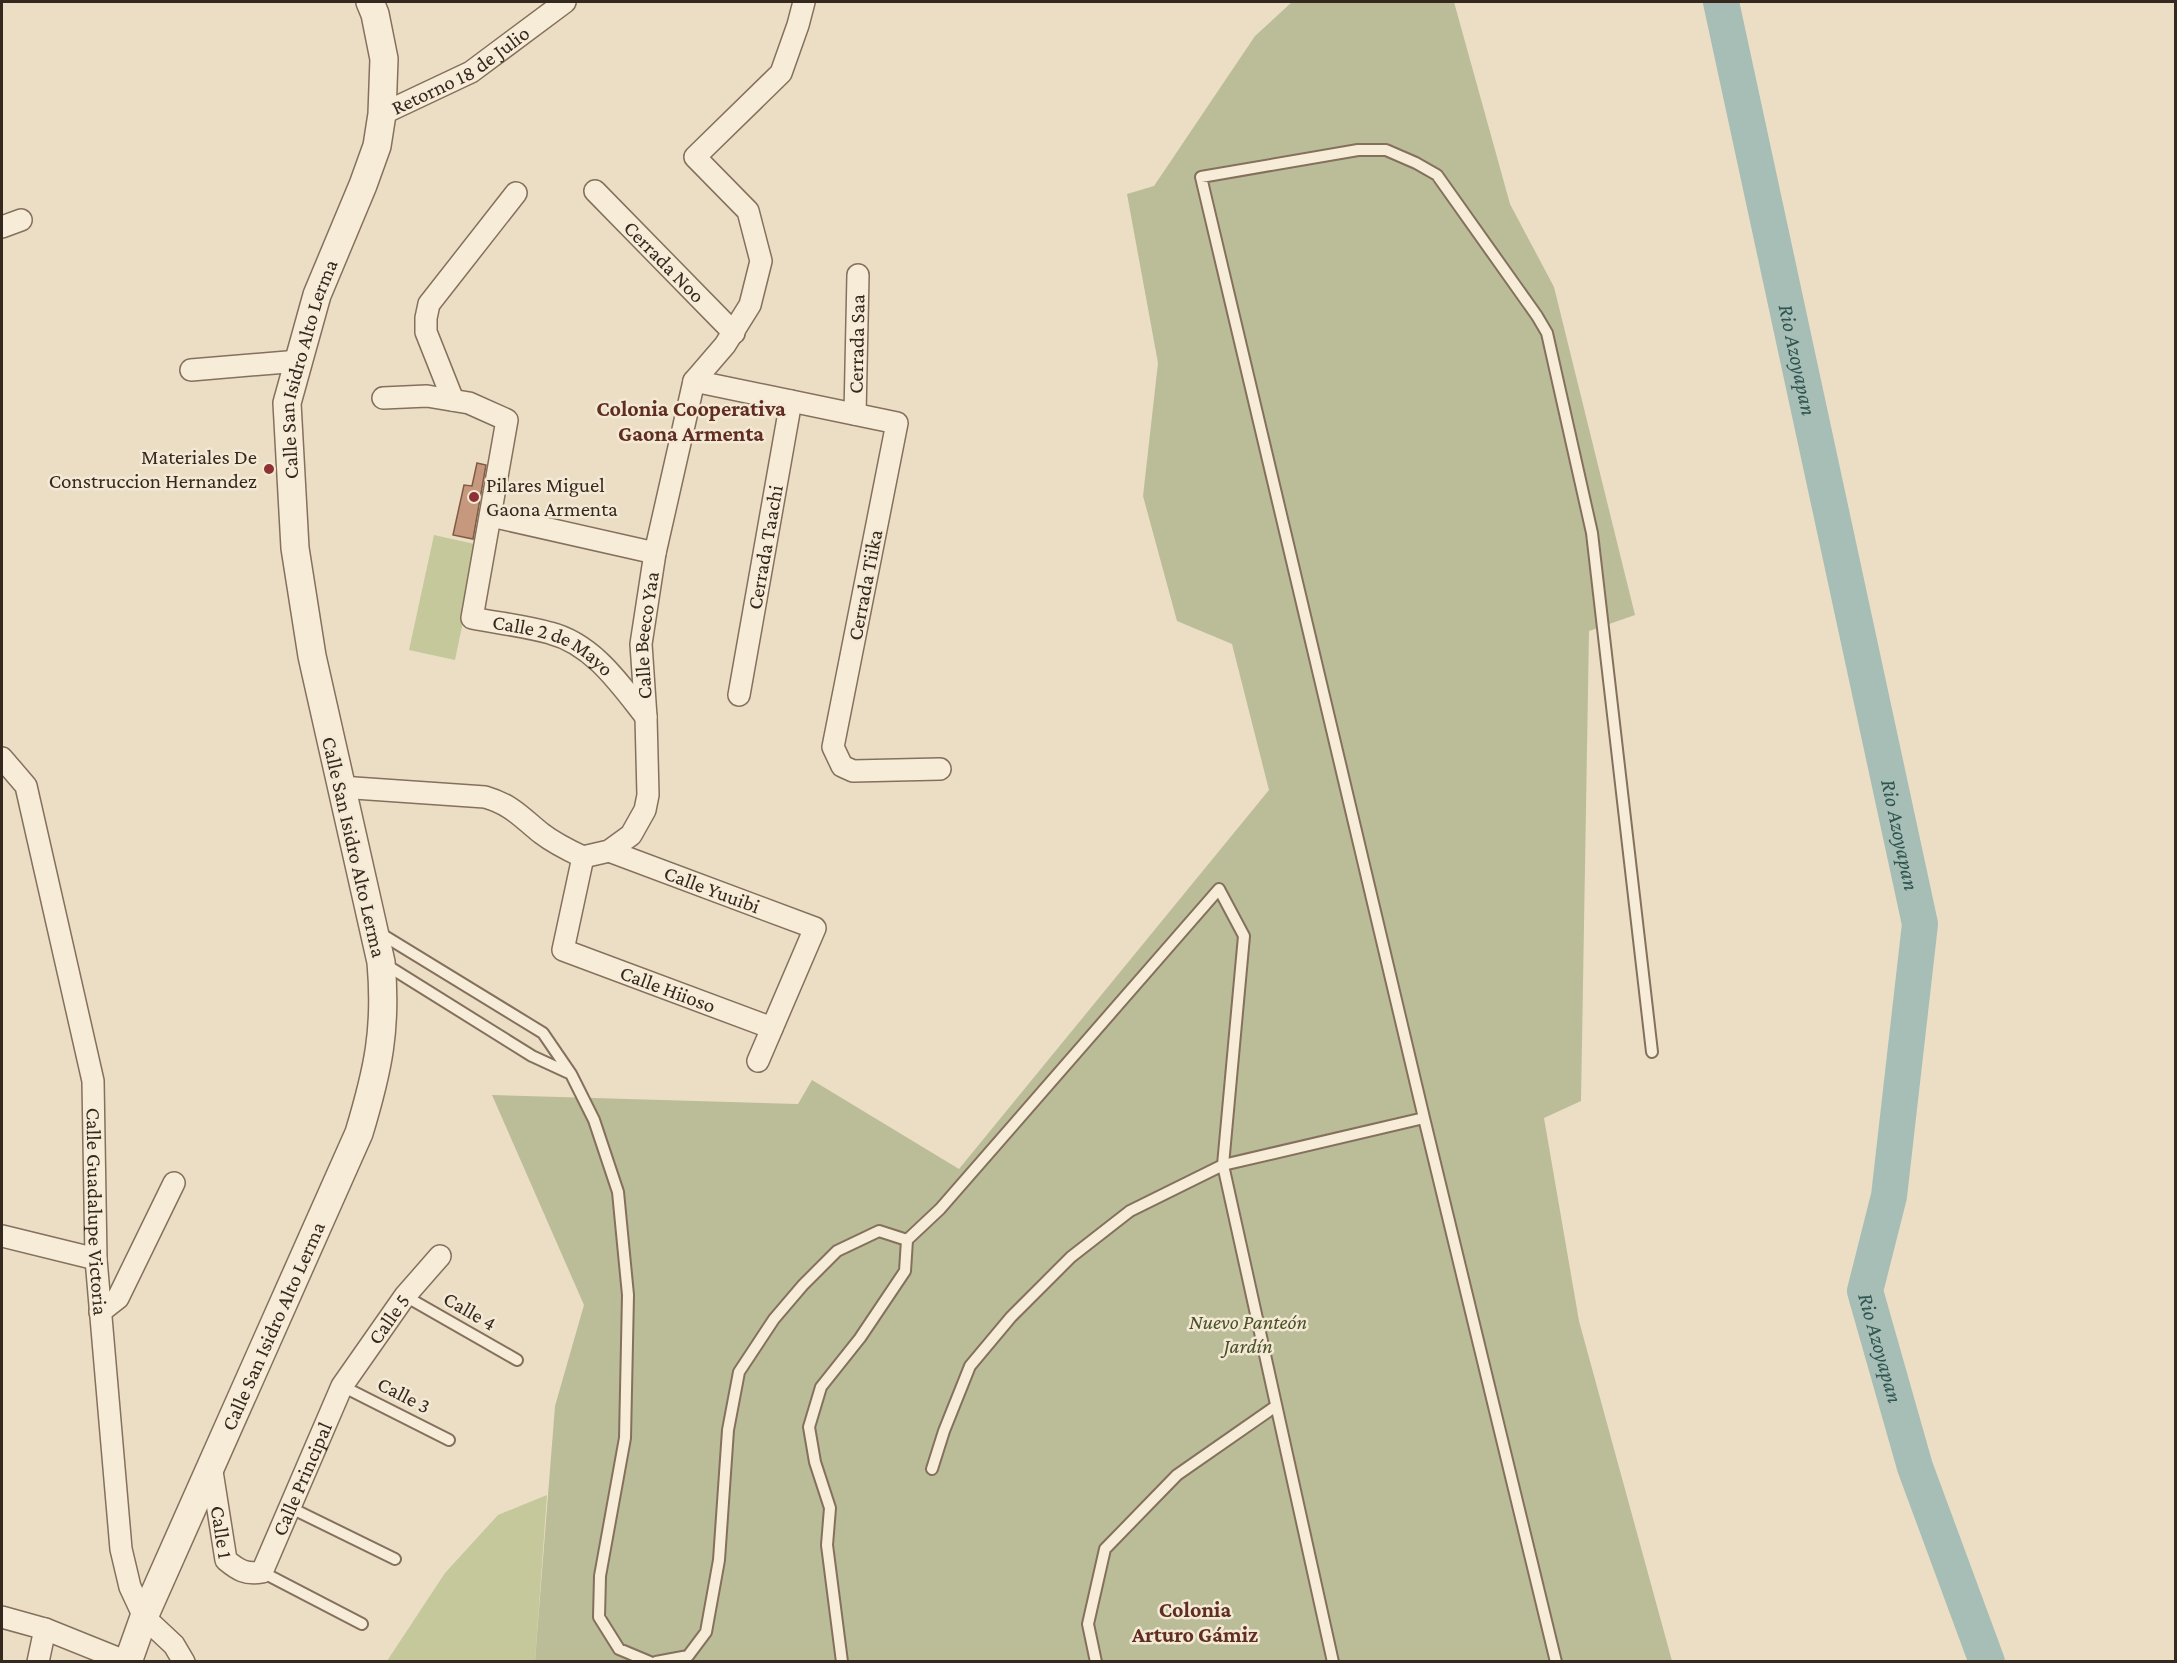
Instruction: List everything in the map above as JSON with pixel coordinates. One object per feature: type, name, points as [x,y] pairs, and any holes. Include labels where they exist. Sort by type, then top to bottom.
[{"type":"street","name":"Calle San Isidro Alto Lerma","points":[[128,1662],[144,1617],[359,1133],[381,1051],[384,1012],[381,962],[312,656],[295,548],[287,403],[317,295],[363,186],[377,146],[382,114],[384,59],[375,14],[370,2]]},
{"type":"street","name":"Retorno 18 de Julio","points":[[382,114],[471,72],[565,2]]},
{"type":"street","points":[[804,2],[781,73],[695,157],[748,211],[761,261],[750,305],[734,333],[694,381],[855,414]]},
{"type":"street","name":"Cerrada Noo","points":[[595,191],[734,333]]},
{"type":"street","points":[[453,400],[426,332],[429,304],[516,193]]},
{"type":"street","name":"Cerrada Saa","points":[[855,414],[858,275]]},
{"type":"street","points":[[191,370],[299,361]]},
{"type":"street","name":"Calle Beeco Yaa","points":[[583,857],[609,851],[631,835],[645,810],[648,795],[641,644],[655,553],[694,381]]},
{"type":"street","points":[[383,398],[427,396],[453,400],[469,403],[507,420],[491,516],[655,553]]},
{"type":"street","name":"Cerrada Taachi","points":[[739,695],[791,401]]},
{"type":"street","name":"Cerrada Tiika","points":[[855,414],[897,423],[833,747],[842,766],[853,771],[940,769]]},
{"type":"street","name":"Calle 2 de Mayo","points":[[491,516],[472,618],[552,633],[574,643],[595,657],[646,717]]},
{"type":"street","name":"Calle Guadalupe Victoria","points":[[2,758],[26,786],[93,1080],[96,1259],[121,1549],[130,1587],[144,1617],[174,1645],[184,1662]]},
{"type":"street","points":[[340,787],[485,797],[503,803],[557,844],[583,857]]},
{"type":"street","name":"Calle Yuuibi","points":[[609,851],[814,928],[772,1028]]},
{"type":"street","name":"Calle Hiioso","points":[[583,857],[563,950],[772,1028]]},
{"type":"street","points":[[758,1061],[772,1028]]},
{"type":"street","points":[[100,1312],[118,1298],[174,1183]]},
{"type":"street","points":[[2,1236],[96,1259]]},
{"type":"street","name":"Calle 5","points":[[342,1386],[405,1296],[440,1256]]},
{"type":"street","name":"Calle Principal","points":[[262,1572],[342,1386]]},
{"type":"street","name":"Calle 1","points":[[211,1465],[226,1560],[237,1569],[251,1574],[262,1572]]},
{"type":"street","points":[[2,1617],[45,1629],[128,1662]]},
{"type":"street","points":[[38,1662],[45,1629]]},
{"type":"lane","points":[[1556,1662],[1424,1118],[1202,177],[1358,150],[1386,150],[1416,163],[1437,175],[1547,333],[1592,533],[1652,1052]]},
{"type":"lane","points":[[842,1662],[827,1545],[830,1508],[815,1462],[808,1427],[821,1387],[860,1338],[905,1271],[907,1240],[940,1209],[1220,889],[1244,936],[1222,1165],[1333,1662]]},
{"type":"lane","points":[[374,929],[543,1033],[571,1074],[594,1120],[618,1192],[628,1295],[625,1438],[600,1576],[599,1617],[619,1649],[650,1662]]},
{"type":"lane","points":[[381,962],[532,1056],[571,1074]]},
{"type":"lane","points":[[932,1469],[944,1431],[970,1366],[1011,1317],[1071,1257],[1130,1211],[1222,1165],[1424,1118]]},
{"type":"lane","points":[[657,1662],[688,1656],[706,1632],[718,1560],[728,1430],[739,1372],[774,1319],[837,1251],[879,1231],[907,1240]]},
{"type":"lane","name":"Calle 4","points":[[405,1296],[517,1360]]},
{"type":"lane","name":"Calle 3","points":[[342,1386],[449,1440]]},
{"type":"lane","points":[[1096,1662],[1088,1624],[1105,1549],[1177,1475],[1276,1406]]},
{"type":"lane","points":[[290,1507],[395,1559]]},
{"type":"lane","points":[[262,1572],[362,1624]]},
{"type":"green space","name":"Nuevo Panteón Jardín","points":[[1292,2],[1454,2],[1510,204],[1554,287],[1635,615],[1589,631],[1581,1101],[1544,1118],[1579,1321],[1672,1661],[535,1661],[555,1406],[584,1305],[492,1095],[798,1104],[812,1080],[959,1169],[1269,790],[1232,644],[1177,621],[1143,496],[1158,363],[1127,194],[1154,186],[1255,36]]},
{"type":"green space","points":[[434,535],[479,545],[455,660],[409,650]]},
{"type":"green space","points":[[547,1495],[535,1661],[387,1661],[445,1573],[498,1515]]},
{"type":"building","points":[[477,463],[486,465],[473,539],[453,535],[464,485],[472,486]]},
{"type":"waterway","name":"Rio Azoyapan","points":[[1721,2],[1920,924],[1889,1196],[1865,1291],[1915,1467],[1987,1662]]},
{"type":"place","name":"Materiales De Construccion Hernandez","points":[[269,469]]},
{"type":"place","name":"Pilares Miguel Gaona Armenta","points":[[474,497]]},
{"type":"district","name":"Colonia Cooperativa Gaona Armenta","points":[[691,420]]},
{"type":"district","name":"Colonia Arturo Gámiz","points":[[1195,1622]]}]
